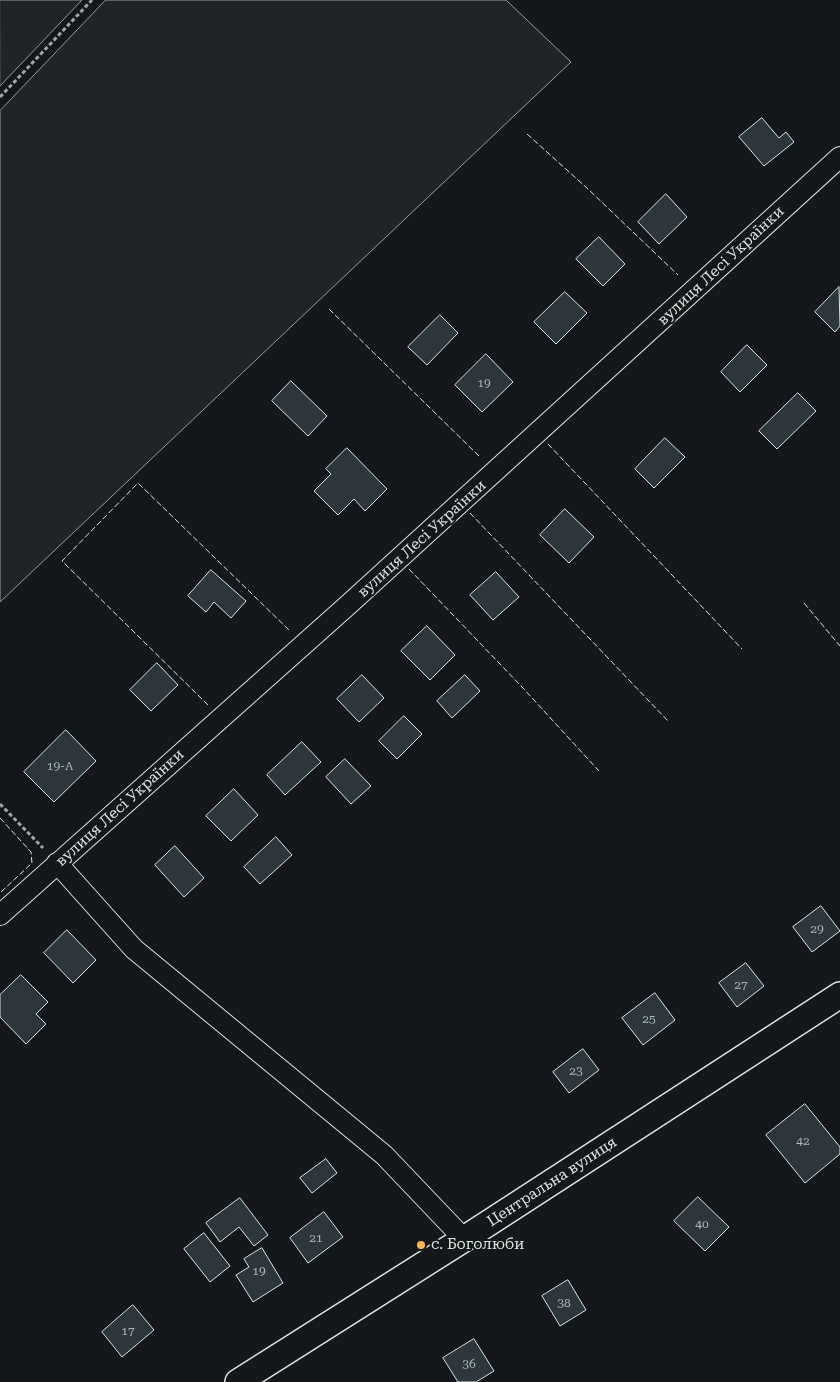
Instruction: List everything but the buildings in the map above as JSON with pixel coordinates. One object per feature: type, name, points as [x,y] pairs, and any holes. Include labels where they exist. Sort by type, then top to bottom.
[{"type":"street","name":"вулиця Лесі Українки","points":[[0,915],[348,606],[840,157]]},
{"type":"street","points":[[57,863],[134,948],[384,1155],[464,1239]]},
{"type":"street","name":"Центральна вулиця","points":[[238,1382],[464,1239],[840,996]]},
{"type":"path","points":[[0,96],[92,0]]},
{"type":"path","points":[[0,804],[57,863]]},
{"type":"shaded area","points":[[0,0],[82,0],[0,86]]},
{"type":"shaded area","points":[[106,0],[506,0],[571,62],[0,602],[0,111]]},
{"type":"fence","points":[[527,134],[678,275]]},
{"type":"fence","points":[[329,309],[479,456]]},
{"type":"fence","points":[[548,444],[742,649]]},
{"type":"fence","points":[[208,705],[62,561],[138,483],[290,631]]},
{"type":"fence","points":[[470,513],[668,721]]},
{"type":"fence","points":[[409,569],[599,771]]},
{"type":"fence","points":[[804,603],[840,646]]},
{"type":"fence","points":[[0,818],[31,852],[32,863],[0,893]]},
{"type":"place","name":"с. Боголюби","points":[[421,1245]]}]
